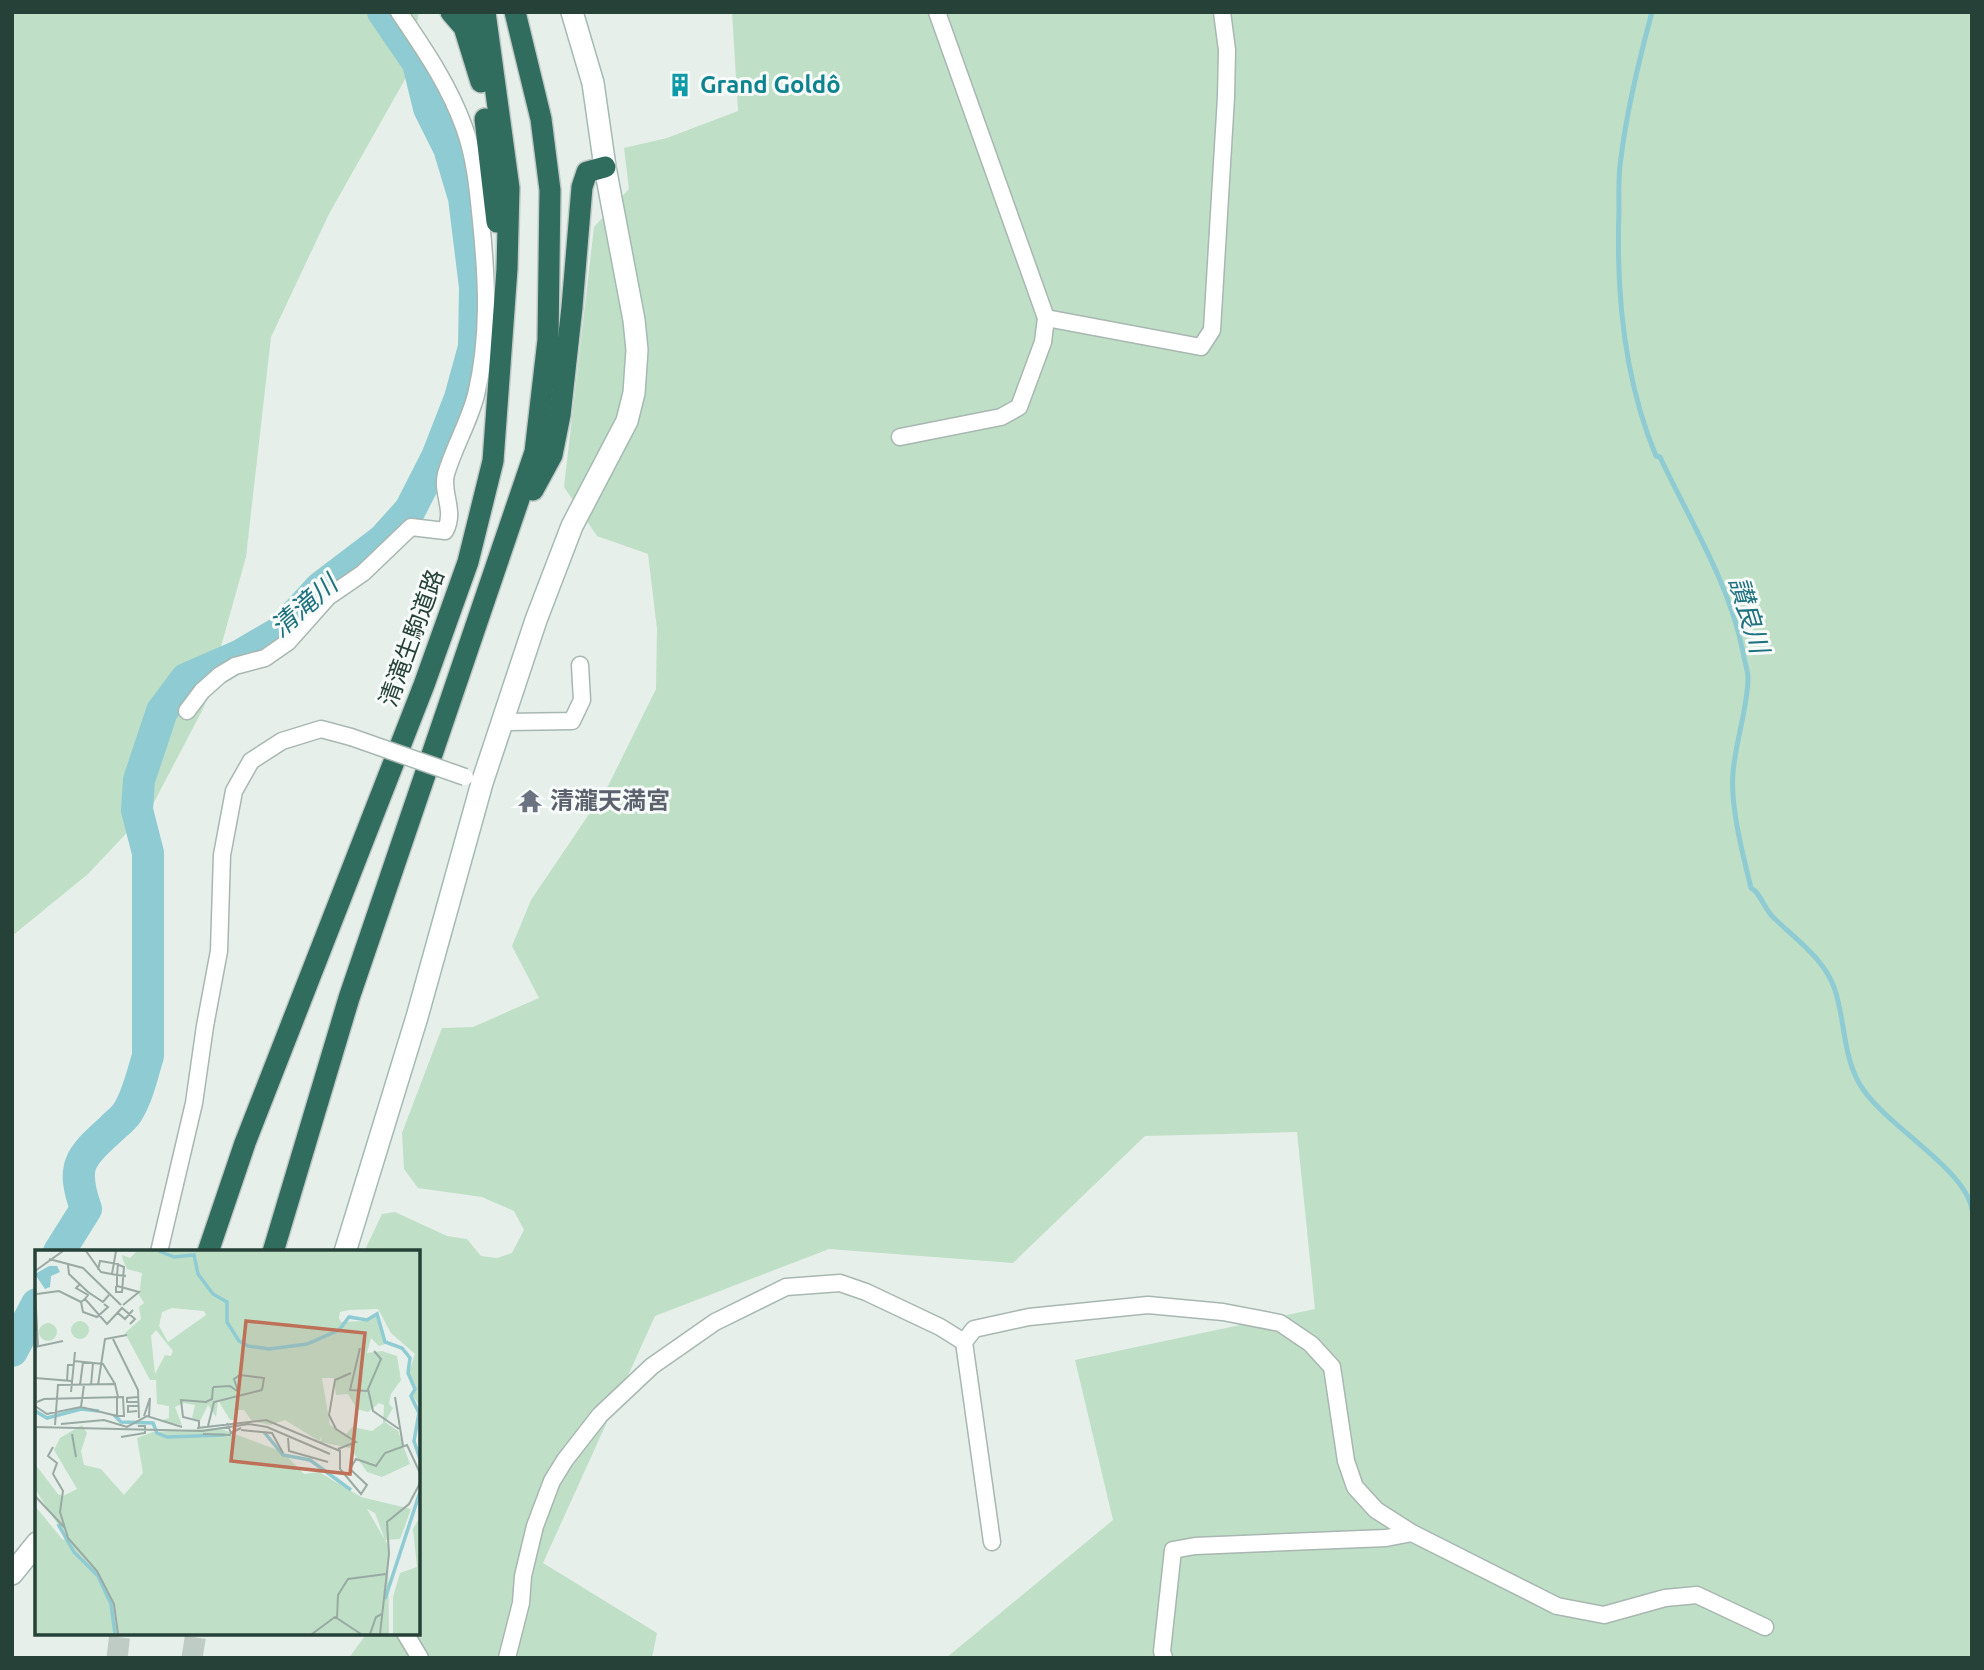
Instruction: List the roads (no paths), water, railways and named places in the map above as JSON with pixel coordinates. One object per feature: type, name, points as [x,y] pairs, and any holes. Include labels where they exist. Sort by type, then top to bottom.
[{"type":"highway","points":[[451,12],[464,27],[481,82]]},
{"type":"highway","points":[[469,12],[481,82],[499,234],[508,269]]},
{"type":"highway","name":"清滝生駒道路","points":[[209,1250],[245,1143],[414,710],[468,562],[493,461],[508,269],[509,188],[485,12]]},
{"type":"highway","points":[[274,1250],[349,999],[535,452],[548,340],[550,190],[541,119],[515,12]]},
{"type":"highway","points":[[500,553],[552,455],[560,415],[571,321],[582,187],[587,172],[605,167]]},
{"type":"street","points":[[187,711],[202,691],[220,675],[235,666],[265,658],[288,642],[328,597],[363,573],[411,527],[445,531],[450,522],[445,477],[468,422],[486,344],[487,289],[481,223],[473,159],[465,128],[443,79],[399,12]]},
{"type":"street","points":[[346,1250],[417,1017],[474,780],[503,722],[536,620],[572,526],[627,421],[634,393],[637,350],[634,320],[605,167],[593,83],[572,12]]},
{"type":"street","points":[[900,437],[1001,417],[1019,407],[1043,342],[1046,318],[937,12]]},
{"type":"street","points":[[1046,318],[1201,347],[1212,331],[1227,85],[1227,50],[1222,12]]},
{"type":"street","points":[[503,722],[572,721],[582,700],[580,665]]},
{"type":"street","points":[[159,1250],[194,1103],[219,951],[222,855],[234,791],[251,761],[282,741],[321,729],[352,737],[474,780]]},
{"type":"street","points":[[507,1658],[521,1603],[523,1576],[535,1525],[552,1481],[565,1460],[600,1415],[652,1366],[715,1322],[786,1287],[840,1283],[866,1292],[940,1327],[964,1342]]},
{"type":"street","points":[[992,1542],[964,1342],[974,1329],[1029,1317],[1148,1305],[1223,1312],[1280,1323],[1311,1344],[1332,1367],[1346,1461],[1355,1487],[1376,1510],[1412,1534],[1557,1606],[1604,1615],[1665,1598],[1697,1595],[1765,1627]]},
{"type":"street","points":[[1164,1658],[1162,1651],[1174,1550],[1195,1546],[1386,1538],[1412,1534]]},
{"type":"street","points":[[12,1574],[35,1545]]},
{"type":"street","points":[[406,1635],[420,1658]]},
{"type":"waterway","name":"清滝川","points":[[60,1250],[86,1209],[79,1182],[81,1164],[91,1148],[127,1113],[137,1093],[148,1056],[148,853],[137,810],[139,780],[162,711],[186,679],[239,656],[280,632],[320,588],[383,540],[410,510],[437,457],[460,398],[474,347],[475,287],[464,198],[449,148],[429,108],[418,63],[383,12]]},
{"type":"waterway","name":"讃良川","points":[[1652,12],[1630,102],[1619,171],[1618,242],[1624,335],[1645,427],[1656,456],[1660,457],[1708,552],[1737,626],[1743,652],[1748,675],[1734,762],[1733,800],[1751,888],[1770,914],[1817,959],[1830,979],[1838,1002],[1850,1061],[1859,1083],[1870,1099],[1955,1178],[1966,1194],[1972,1210]]},
{"type":"waterway","name":"清滝川","points":[[12,1351],[35,1308]]},
{"type":"tunnel","points":[[117,1658],[120,1635]]},
{"type":"tunnel","points":[[192,1658],[196,1635]]},
{"type":"place","name":"Grand Goldô","points":[[680,85]]},
{"type":"place","name":"清瀧天満宮","points":[[530,801]]}]
